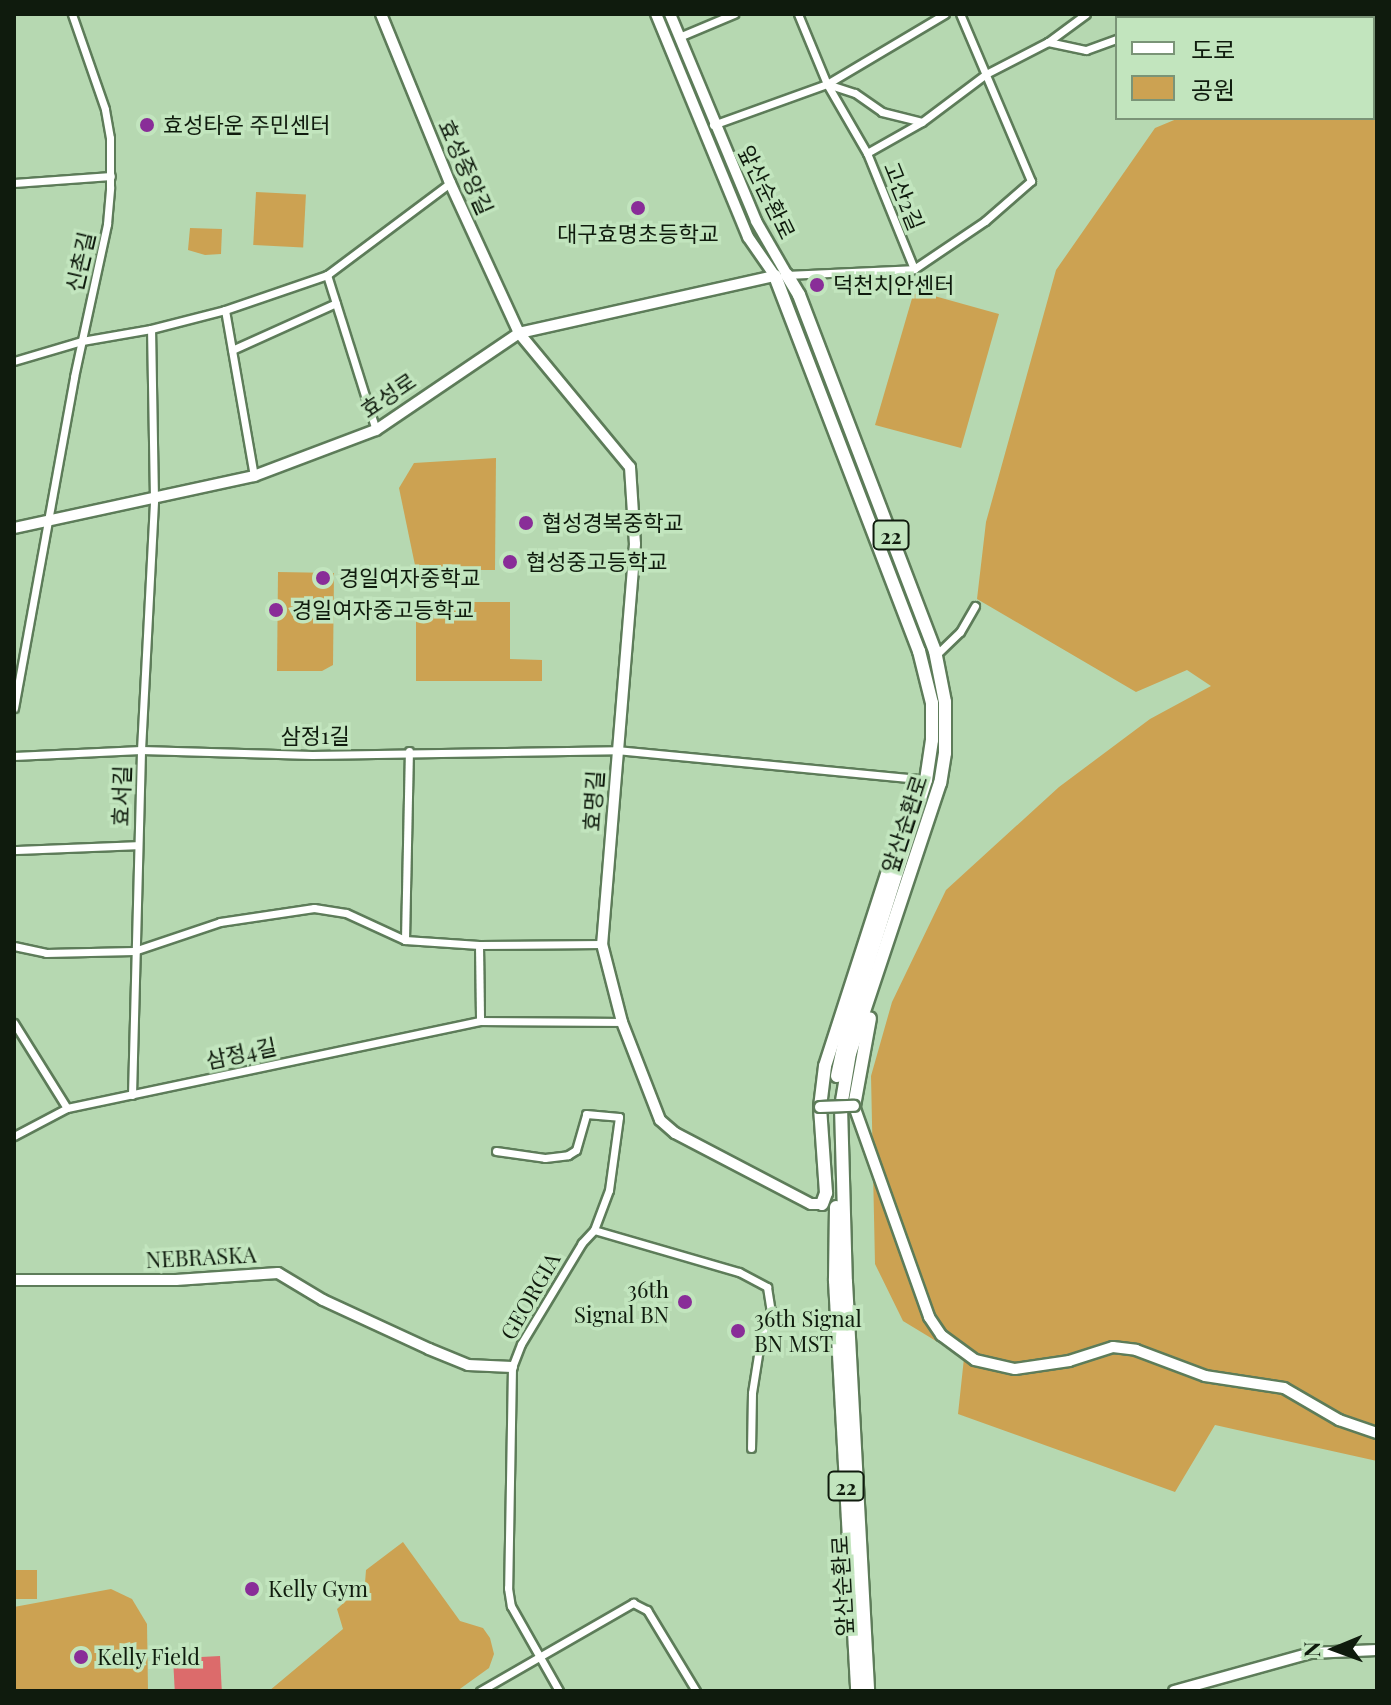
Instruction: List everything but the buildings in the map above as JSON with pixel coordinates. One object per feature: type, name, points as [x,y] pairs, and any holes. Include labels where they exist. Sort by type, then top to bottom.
[{"type":"highway","name":"앞산순환로","points":[[781,275],[799,295],[936,655],[945,702],[945,753],[839,1055],[840,1282],[857,1691]]},
{"type":"highway","name":"앞산순환로","points":[[781,275],[930,686],[932,740],[926,780],[927,802]]},
{"type":"highway","points":[[854,1106],[866,1030],[930,830],[927,802]]},
{"type":"highway","points":[[822,1204],[826,1193],[820,1107],[825,1066],[892,859],[927,802]]},
{"type":"highway","name":"앞산순환로","points":[[840,1282],[868,1691]]},
{"type":"street","name":"신촌길","points":[[14,708],[82,341],[107,224],[111,176],[105,109],[72,14]]},
{"type":"street","name":"효성중앙길","points":[[381,14],[450,183],[519,333]]},
{"type":"street","name":"앞산순환로","points":[[656,14],[748,237],[781,275]]},
{"type":"street","name":"앞산순환로","points":[[670,14],[713,125],[781,275]]},
{"type":"street","points":[[679,37],[734,14]]},
{"type":"street","name":"고산2길","points":[[798,14],[827,84],[867,153],[914,269]]},
{"type":"street","points":[[713,125],[827,84],[945,14]]},
{"type":"street","points":[[781,275],[914,269],[985,221],[1031,181],[960,14]]},
{"type":"street","points":[[867,153],[922,122],[986,74],[1048,42],[1086,14]]},
{"type":"street","points":[[1048,42],[1086,50],[1115,40]]},
{"type":"street","points":[[827,84],[855,93],[882,112],[922,122]]},
{"type":"street","points":[[14,183],[111,176]]},
{"type":"street","points":[[14,361],[82,341],[151,329],[225,310],[327,275],[450,183]]},
{"type":"street","points":[[327,275],[376,430]]},
{"type":"street","name":"효성로","points":[[14,528],[254,476],[376,430],[519,333],[781,275]]},
{"type":"street","points":[[232,350],[336,303]]},
{"type":"street","points":[[225,310],[254,476]]},
{"type":"street","name":"효서길","points":[[132,1095],[141,750],[154,499],[151,329]]},
{"type":"street","name":"효명길","points":[[519,333],[630,467],[635,544],[602,944],[622,1022],[660,1120],[675,1133],[811,1204],[822,1204]]},
{"type":"street","points":[[936,655],[960,632],[975,606]]},
{"type":"street","name":"삼정1길","points":[[14,756],[141,750],[312,755],[409,751],[617,750],[926,780]]},
{"type":"street","points":[[405,940],[409,751]]},
{"type":"street","points":[[14,850],[138,845]]},
{"type":"street","points":[[14,946],[46,953],[134,951],[220,922],[314,908],[346,913],[405,940],[479,945],[602,944]]},
{"type":"street","points":[[479,945],[480,1021]]},
{"type":"street","name":"삼정4길","points":[[14,1136],[67,1108],[480,1021],[622,1022]]},
{"type":"street","points":[[14,1023],[67,1108]]},
{"type":"street","points":[[820,1107],[854,1106],[929,1317],[941,1335],[975,1360],[1015,1369],[1069,1361],[1113,1347],[1136,1350],[1205,1376],[1284,1388],[1339,1420],[1377,1433]]},
{"type":"street","name":"GEORGIA","points":[[496,1151],[545,1158],[568,1155],[576,1150],[586,1114],[619,1117],[609,1190],[594,1230],[582,1243],[521,1344],[512,1367],[508,1588],[511,1606],[559,1691]]},
{"type":"street","points":[[594,1230],[739,1272],[767,1287],[771,1313],[761,1336],[752,1393],[751,1448]]},
{"type":"street","name":"NEBRASKA","points":[[14,1280],[176,1280],[278,1273],[323,1300],[468,1365],[512,1367]]},
{"type":"street","points":[[480,1691],[537,1655],[633,1603],[647,1610],[696,1691]]},
{"type":"street","points":[[1174,1691],[1311,1653],[1377,1650]]},
{"type":"green space","points":[[1375,48],[1377,1461],[1215,1425],[1175,1492],[958,1414],[964,1358],[903,1321],[875,1264],[871,1076],[892,1002],[946,890],[1059,787],[1150,719],[1211,686],[1187,670],[1136,692],[977,599],[986,522],[1056,270],[1155,128],[1174,120],[1375,120]]},
{"type":"green space","points":[[256,192],[306,195],[303,248],[253,245]]},
{"type":"green space","points":[[190,228],[222,229],[221,254],[205,255],[188,250]]},
{"type":"green space","points":[[920,292],[999,314],[961,448],[875,425],[913,295]]},
{"type":"green space","points":[[496,458],[495,570],[416,570],[399,488],[414,463]]},
{"type":"green space","points":[[278,572],[334,573],[333,665],[322,671],[277,671]]},
{"type":"green space","points":[[416,602],[510,602],[510,659],[542,660],[542,681],[416,681]]},
{"type":"green space","points":[[403,1542],[460,1621],[483,1628],[490,1638],[494,1654],[489,1668],[457,1691],[269,1691],[343,1629],[337,1609],[365,1583],[366,1570]]},
{"type":"green space","points":[[14,1570],[37,1570],[37,1599],[14,1599]]},
{"type":"green space","name":"Kelly Field","points":[[111,1589],[132,1599],[147,1624],[148,1691],[14,1691],[14,1607]]},
{"type":"shaded area","points":[[220,1656],[222,1691],[175,1691],[173,1658]]},
{"type":"place","name":"효성타운 주민센터","points":[[147,125]]},
{"type":"place","name":"대구효명초등학교","points":[[638,208]]},
{"type":"place","name":"덕천치안센터","points":[[817,285]]},
{"type":"place","name":"협성경복중학교","points":[[526,523]]},
{"type":"place","name":"협성중고등학교","points":[[510,562]]},
{"type":"place","name":"경일여자중학교","points":[[323,578]]},
{"type":"place","name":"경일여자중고등학교","points":[[276,610]]},
{"type":"place","name":"36th Signal BN","points":[[685,1302]]},
{"type":"place","name":"36th Signal BN MST","points":[[738,1331]]},
{"type":"place","name":"Kelly Gym","points":[[252,1589]]},
{"type":"place","name":"Kelly Field","points":[[81,1657]]}]
